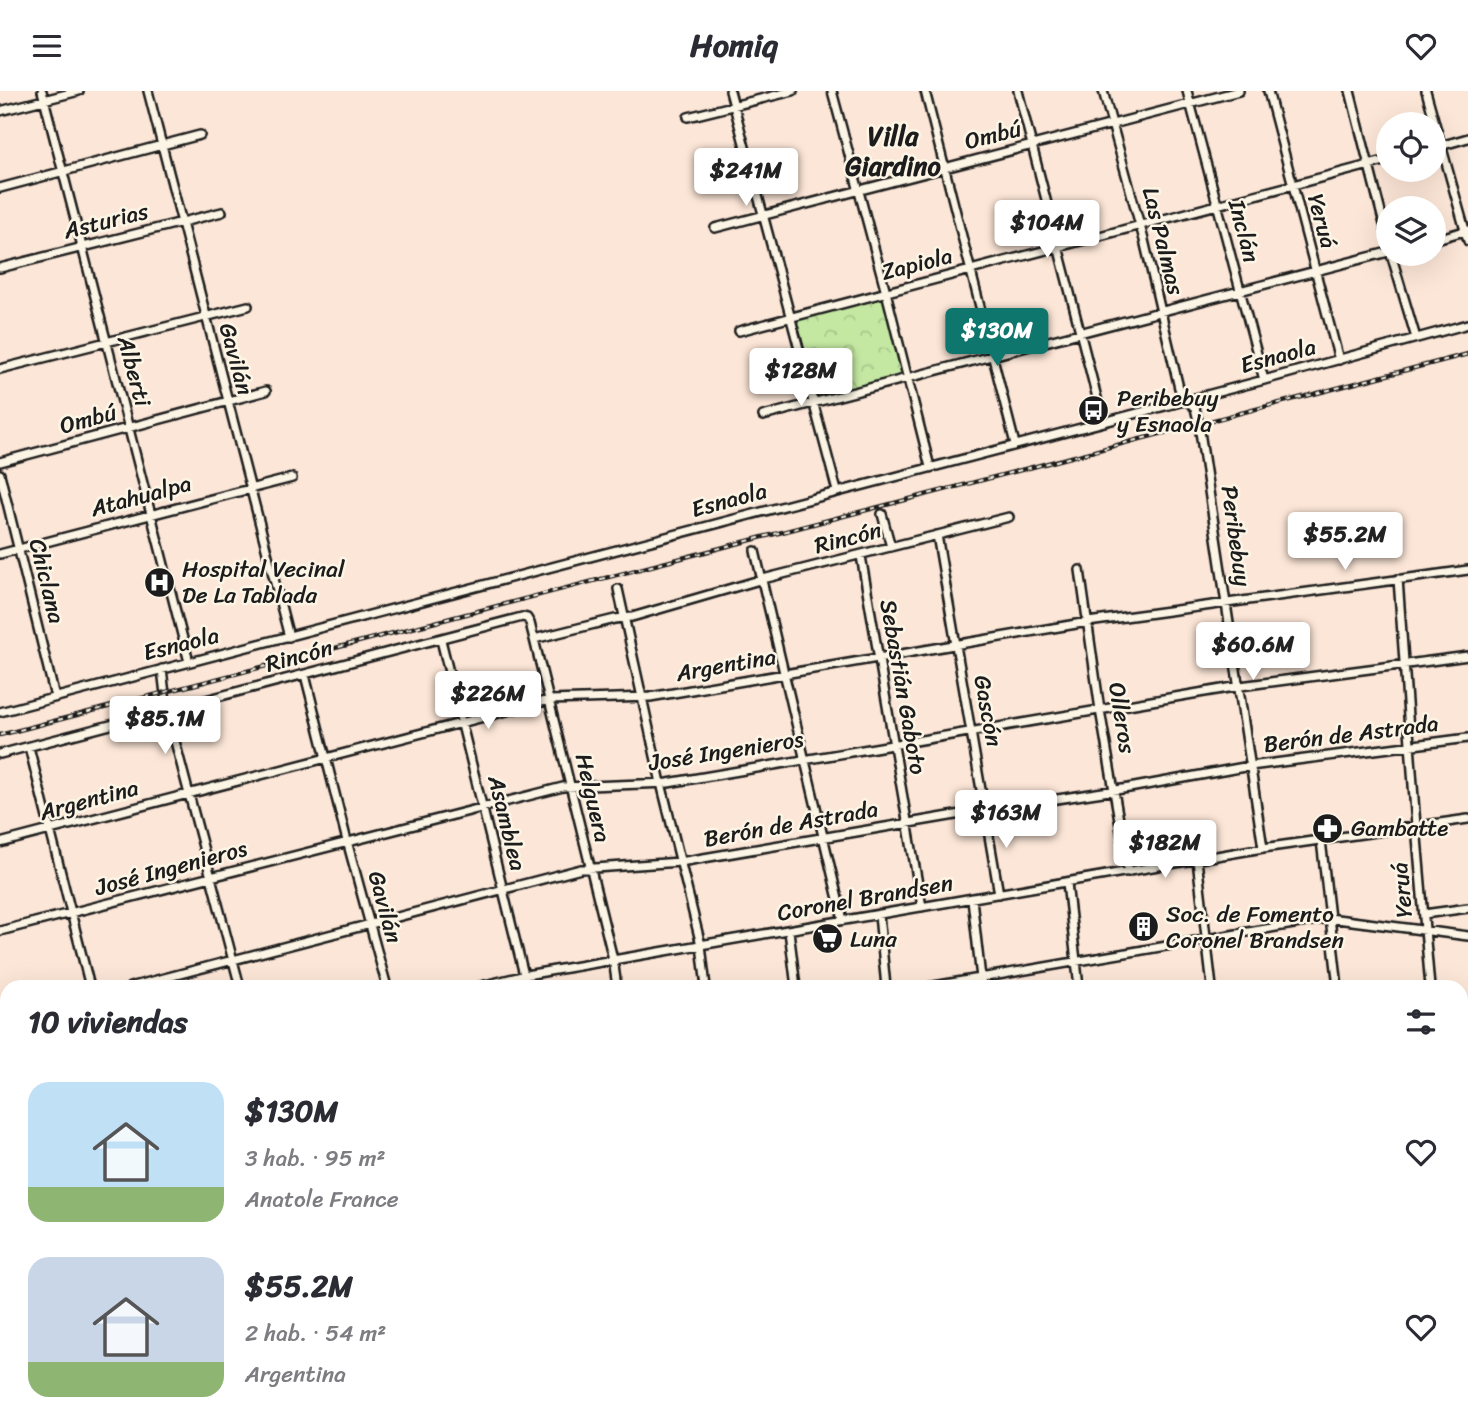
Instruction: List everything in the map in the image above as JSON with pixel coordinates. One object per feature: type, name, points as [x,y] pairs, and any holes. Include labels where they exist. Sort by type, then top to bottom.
[{"type":"street","points":[[0,111],[43,95],[79,91]]},
{"type":"street","name":"Gavilán","points":[[148,91],[204,317],[289,637]]},
{"type":"street","points":[[730,91],[837,491]]},
{"type":"street","points":[[688,117],[793,91]]},
{"type":"street","points":[[832,91],[887,292],[930,467]]},
{"type":"street","points":[[925,91],[1015,444]]},
{"type":"street","points":[[1018,91],[1103,421]]},
{"type":"street","name":"Las Palmas","points":[[1103,91],[1140,226],[1179,388],[1185,399]]},
{"type":"street","name":"Inclán","points":[[1187,91],[1264,380]]},
{"type":"street","name":"Ombú","points":[[715,228],[1239,91]]},
{"type":"street","name":"Yeruá","points":[[1268,91],[1339,360]]},
{"type":"street","points":[[1350,91],[1377,196]]},
{"type":"street","points":[[1426,91],[1430,112]]},
{"type":"street","name":"Alberti","points":[[43,95],[188,661]]},
{"type":"street","points":[[0,188],[200,135]]},
{"type":"street","points":[[1446,144],[1468,138]]},
{"type":"street","name":"Zapiola","points":[[740,331],[1376,164]]},
{"type":"street","points":[[1446,171],[1467,230],[1468,241]]},
{"type":"street","name":"Asturias","points":[[0,268],[222,212]]},
{"type":"street","points":[[1446,236],[1467,230]]},
{"type":"street","points":[[763,416],[1376,257]]},
{"type":"street","points":[[1394,266],[1416,338]]},
{"type":"street","points":[[0,369],[248,306]]},
{"type":"street","name":"Esnaola","points":[[0,712],[1468,324]]},
{"type":"street","name":"Ombú","points":[[0,462],[266,391]]},
{"type":"street","name":"Peribebuy","points":[[1185,399],[1195,408],[1199,425],[1263,848]]},
{"type":"street","name":"Chiclana","points":[[0,474],[55,697]]},
{"type":"street","name":"Atahualpa","points":[[0,554],[292,478]]},
{"type":"street","points":[[882,514],[891,547]]},
{"type":"street","name":"Rincón","points":[[534,639],[1009,517]]},
{"type":"street","name":"Gascón","points":[[937,535],[999,894]]},
{"type":"street","points":[[755,551],[844,920]]},
{"type":"street","name":"Sebastián Gaboto","points":[[861,556],[922,907]]},
{"type":"street","name":"Olleros","points":[[1080,570],[1100,710],[1128,872]]},
{"type":"street","name":"Argentina","points":[[0,843],[549,700],[643,698],[1087,622],[1468,570]]},
{"type":"street","name":"Yeruá","points":[[1398,579],[1429,980]]},
{"type":"street","points":[[618,589],[661,783],[701,945],[705,980]]},
{"type":"street","name":"Rincón","points":[[0,754],[522,617],[527,618]]},
{"type":"street","name":"Helguera","points":[[527,618],[571,786],[616,980]]},
{"type":"street","name":"Asamblea","points":[[441,639],[526,980]]},
{"type":"street","name":"José Ingenieros","points":[[0,931],[571,786],[661,783],[1240,687],[1468,656]]},
{"type":"street","points":[[162,669],[167,711],[238,980]]},
{"type":"street","name":"Gavilán","points":[[305,675],[385,980]]},
{"type":"street","name":"Berón de Astrada","points":[[157,980],[589,868],[680,862],[1250,766],[1468,738]]},
{"type":"street","points":[[29,747],[88,980]]},
{"type":"street","name":"Coronel Brandsen","points":[[506,980],[613,959],[1263,848],[1468,819]]},
{"type":"street","points":[[1321,840],[1337,980]]},
{"type":"street","points":[[1197,860],[1211,980]]},
{"type":"street","points":[[1067,883],[1078,980]]},
{"type":"street","points":[[972,899],[982,980]]},
{"type":"street","points":[[1424,914],[1468,908]]},
{"type":"street","points":[[879,915],[885,980]]},
{"type":"street","points":[[995,980],[1076,961],[1329,918],[1468,936]]},
{"type":"street","points":[[789,930],[795,980]]},
{"type":"green space","points":[[882,297],[886,300],[904,376],[822,398],[816,394],[797,323],[799,319]]},
{"type":"railway","points":[[0,735],[1468,354]]},
{"type":"place","name":"Peribebuy y Esnaola","points":[[1094,411]]},
{"type":"place","name":"Hospital Vecinal De La Tablada","points":[[159,582]]},
{"type":"place","name":"Gambatte","points":[[1328,828]]},
{"type":"place","name":"Soc. de Fomento Coronel Brandsen","points":[[1143,927]]},
{"type":"place","name":"Luna","points":[[827,939]]},
{"type":"district","name":"Villa Giardino","points":[[893,150]]}]
